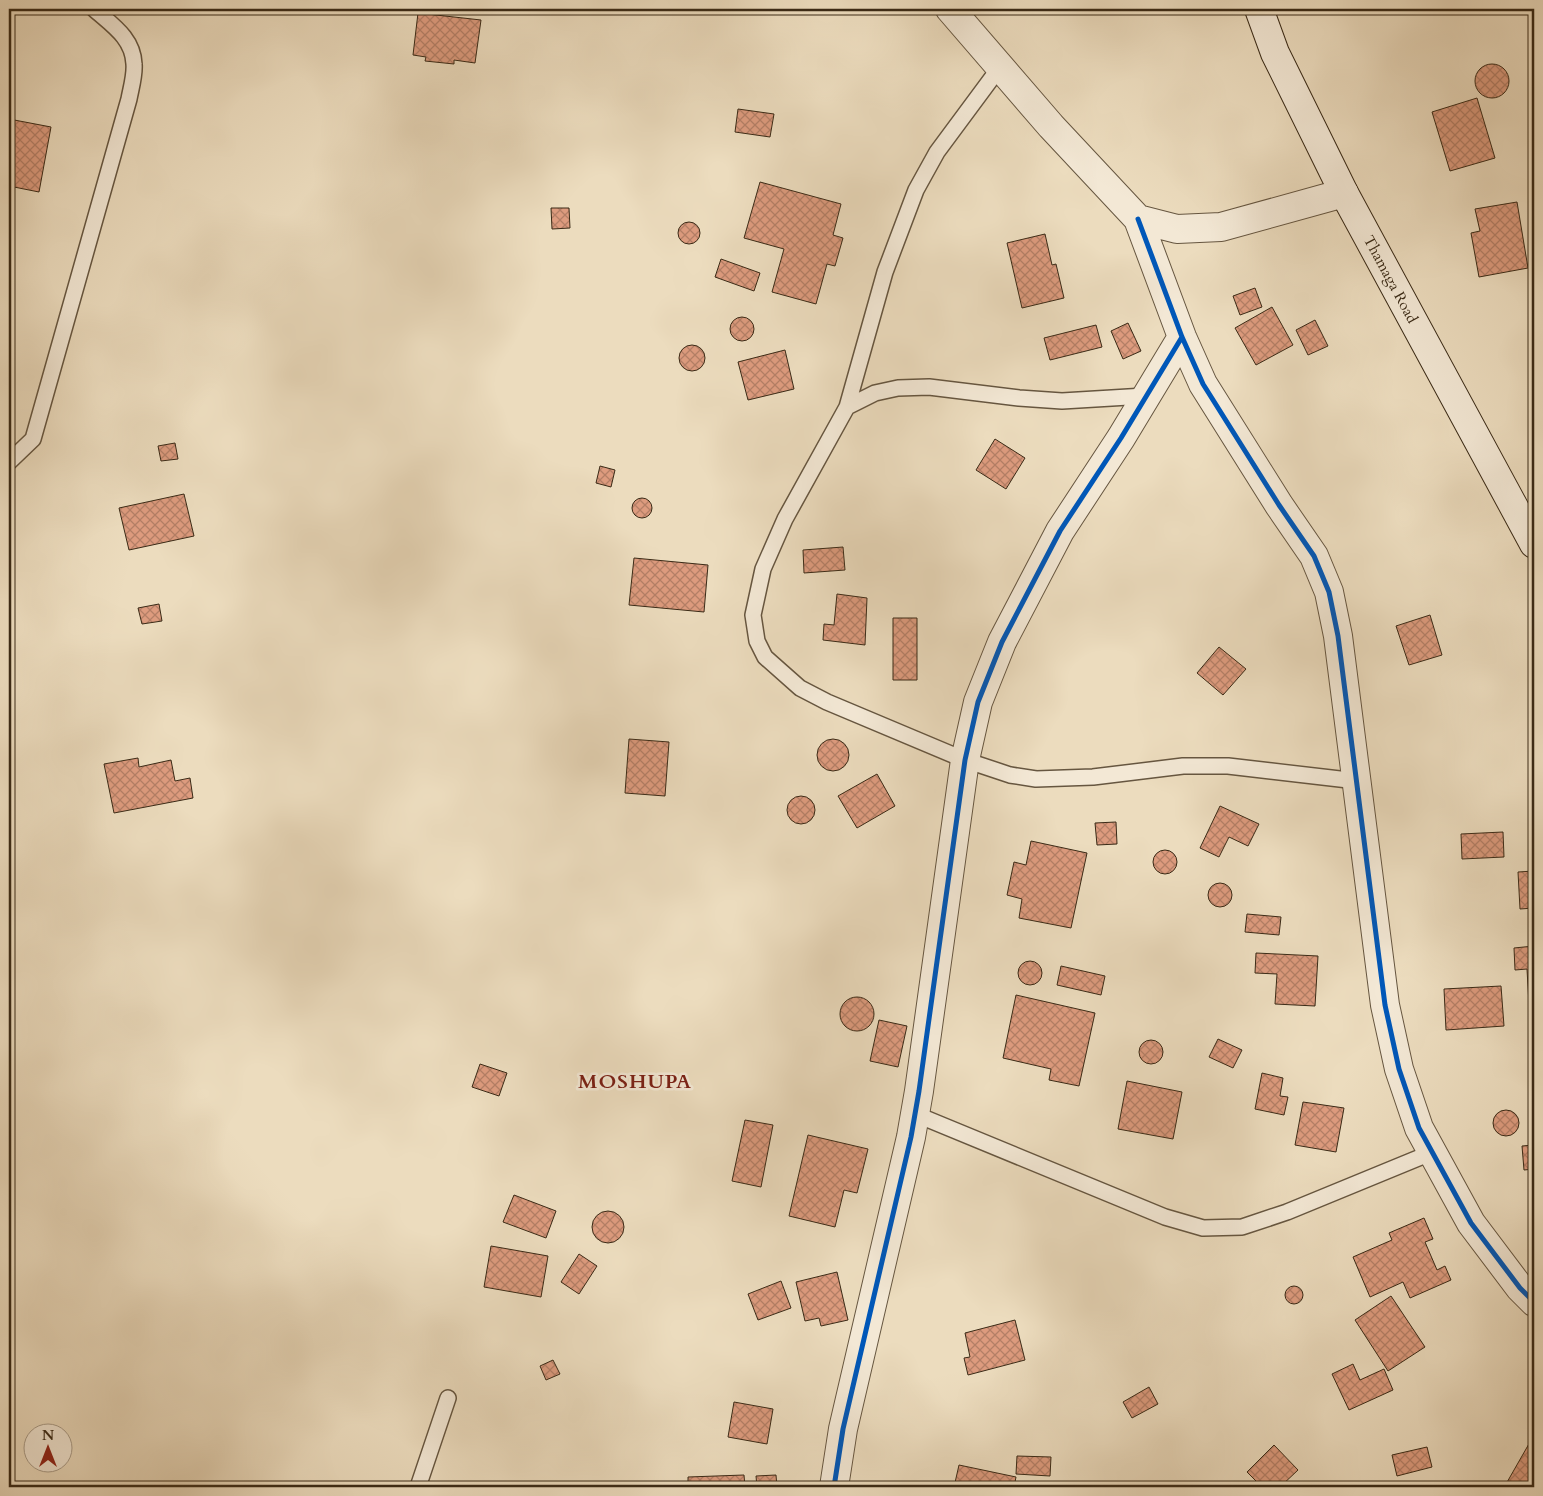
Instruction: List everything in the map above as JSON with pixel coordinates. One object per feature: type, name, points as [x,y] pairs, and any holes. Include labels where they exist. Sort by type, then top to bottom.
[{"type":"street","points":[[950,9],[1051,126],[1138,219],[1182,337],[1203,384],[1279,505],[1314,556],[1329,592],[1338,636],[1387,1014],[1399,1069],[1419,1128],[1471,1223],[1520,1288],[1534,1302]]},
{"type":"street","name":"Thamaga Road","points":[[1259,9],[1275,53],[1344,193],[1534,544]]},
{"type":"street","points":[[1138,219],[1177,229],[1221,227],[1344,193]]},
{"type":"street","points":[[834,1487],[843,1429],[915,1114],[965,760],[978,702],[1002,642],[1060,531],[1121,438],[1182,337]]},
{"type":"lane","points":[[9,462],[33,439],[129,99],[134,66],[133,50],[126,37],[94,9]]},
{"type":"lane","points":[[1000,67],[937,152],[916,190],[884,272],[847,407],[785,519],[763,568],[753,615],[757,641],[765,657],[800,688],[827,702],[965,760],[1010,775],[1036,779],[1093,777],[1183,766],[1228,766],[1357,781]]},
{"type":"lane","points":[[847,407],[875,393],[898,388],[929,387],[1062,402],[1145,396]]},
{"type":"lane","points":[[915,1114],[1165,1217],[1203,1228],[1242,1227],[1287,1212],[1432,1152]]},
{"type":"lane","points":[[418,1487],[448,1398]]},
{"type":"building","points":[[418,13],[481,20],[475,63],[454,60],[454,64],[425,61],[426,57],[413,55]]},
{"type":"building","points":[[1492,64],[1504,69],[1509,81],[1504,93],[1492,98],[1480,93],[1475,81],[1480,69]]},
{"type":"building","points":[[1477,98],[1495,158],[1450,171],[1432,112]]},
{"type":"building","points":[[738,109],[774,114],[770,137],[735,132]]},
{"type":"building","points":[[9,119],[51,127],[39,192],[9,186]]},
{"type":"building","points":[[760,182],[841,204],[833,235],[843,238],[835,266],[827,264],[816,304],[772,292],[784,249],[744,238]]},
{"type":"building","points":[[1517,202],[1528,268],[1479,277],[1471,233],[1480,231],[1475,209]]},
{"type":"building","points":[[551,208],[569,208],[570,228],[552,229]]},
{"type":"building","points":[[685,222],[693,222],[700,229],[700,237],[693,244],[685,244],[678,237],[678,229]]},
{"type":"building","points":[[1045,234],[1052,265],[1056,264],[1064,298],[1022,308],[1007,243]]},
{"type":"building","points":[[721,259],[760,273],[754,291],[715,277]]},
{"type":"building","points":[[1255,288],[1262,307],[1240,315],[1233,296]]},
{"type":"building","points":[[1272,307],[1293,345],[1256,365],[1235,328]]},
{"type":"building","points":[[742,317],[751,320],[754,329],[751,338],[742,341],[733,338],[730,329],[733,320]]},
{"type":"building","points":[[1315,320],[1328,346],[1308,355],[1296,330]]},
{"type":"building","points":[[1128,323],[1141,351],[1123,359],[1111,331]]},
{"type":"building","points":[[1096,325],[1102,347],[1050,360],[1044,338]]},
{"type":"building","points":[[692,345],[701,349],[705,358],[701,367],[692,371],[683,367],[679,358],[683,349]]},
{"type":"building","points":[[785,350],[794,389],[748,400],[738,362]]},
{"type":"building","points":[[995,439],[1025,458],[1006,489],[976,470]]},
{"type":"building","points":[[175,443],[178,459],[161,461],[158,446]]},
{"type":"building","points":[[600,466],[615,470],[611,487],[596,483]]},
{"type":"building","points":[[184,494],[194,536],[129,550],[119,508]]},
{"type":"building","points":[[638,498],[646,498],[652,504],[652,512],[646,518],[638,518],[632,512],[632,504]]},
{"type":"building","points":[[843,547],[845,570],[804,573],[803,550]]},
{"type":"building","points":[[634,558],[708,565],[704,612],[629,605]]},
{"type":"building","points":[[837,594],[867,598],[865,645],[823,640],[824,624],[834,625]]},
{"type":"building","points":[[159,604],[162,621],[142,624],[138,608]]},
{"type":"building","points":[[1430,615],[1442,655],[1409,665],[1396,626]]},
{"type":"building","points":[[893,618],[917,618],[917,680],[893,680]]},
{"type":"building","points":[[1219,647],[1246,669],[1223,695],[1197,673]]},
{"type":"building","points":[[629,739],[669,742],[665,796],[625,793]]},
{"type":"building","points":[[833,739],[844,744],[849,755],[844,766],[833,771],[822,766],[817,755],[822,744]]},
{"type":"building","points":[[138,758],[139,767],[171,760],[175,781],[190,778],[193,798],[114,813],[104,764]]},
{"type":"building","points":[[877,774],[895,806],[857,828],[838,796]]},
{"type":"building","points":[[801,796],[811,800],[815,810],[811,820],[801,824],[791,820],[787,810],[791,800]]},
{"type":"building","points":[[1220,806],[1259,824],[1248,846],[1229,837],[1219,857],[1200,848]]},
{"type":"building","points":[[1116,822],[1117,844],[1097,845],[1095,823]]},
{"type":"building","points":[[1503,832],[1504,857],[1462,859],[1461,834]]},
{"type":"building","points":[[1031,841],[1087,853],[1071,928],[1019,918],[1022,899],[1007,895],[1014,862],[1026,865]]},
{"type":"building","points":[[1165,850],[1170,851],[1176,857],[1176,867],[1170,873],[1165,874],[1160,873],[1154,867],[1153,862],[1154,857],[1160,851]]},
{"type":"building","points":[[1534,871],[1534,908],[1520,909],[1518,872]]},
{"type":"building","points":[[1220,883],[1225,884],[1231,890],[1231,900],[1225,906],[1220,907],[1215,906],[1209,900],[1208,895],[1209,890],[1215,884]]},
{"type":"building","points":[[1247,914],[1281,917],[1279,935],[1245,932]]},
{"type":"building","points":[[1534,946],[1534,1022],[1530,1022],[1527,969],[1515,970],[1514,948]]},
{"type":"building","points":[[1256,953],[1318,956],[1315,1006],[1275,1004],[1277,974],[1255,973]]},
{"type":"building","points":[[1030,961],[1038,965],[1042,973],[1038,981],[1030,985],[1022,981],[1018,973],[1022,965]]},
{"type":"building","points":[[1061,966],[1105,976],[1101,995],[1057,985]]},
{"type":"building","points":[[1501,986],[1504,1026],[1446,1030],[1444,989]]},
{"type":"building","points":[[1016,995],[1095,1013],[1079,1086],[1049,1080],[1051,1069],[1003,1058]]},
{"type":"building","points":[[857,997],[869,1002],[874,1014],[869,1026],[857,1031],[845,1026],[840,1014],[845,1002]]},
{"type":"building","points":[[879,1020],[907,1026],[898,1067],[870,1061]]},
{"type":"building","points":[[1218,1039],[1242,1050],[1233,1068],[1209,1057]]},
{"type":"building","points":[[1151,1040],[1156,1041],[1162,1047],[1162,1057],[1156,1063],[1151,1064],[1146,1063],[1140,1057],[1139,1052],[1140,1047],[1146,1041]]},
{"type":"building","points":[[480,1064],[507,1073],[499,1096],[472,1087]]},
{"type":"building","points":[[1262,1073],[1283,1078],[1280,1096],[1288,1097],[1284,1115],[1255,1109]]},
{"type":"building","points":[[1127,1081],[1182,1092],[1173,1139],[1118,1129]]},
{"type":"building","points":[[1303,1102],[1344,1108],[1336,1152],[1295,1145]]},
{"type":"building","points":[[1506,1110],[1515,1114],[1519,1123],[1515,1132],[1506,1136],[1497,1132],[1493,1123],[1497,1114]]},
{"type":"building","points":[[745,1120],[773,1125],[761,1187],[732,1181]]},
{"type":"building","points":[[808,1135],[868,1149],[857,1193],[844,1190],[835,1227],[789,1216]]},
{"type":"building","points":[[1534,1145],[1534,1169],[1524,1170],[1522,1146]]},
{"type":"building","points":[[514,1195],[556,1211],[546,1238],[503,1222]]},
{"type":"building","points":[[608,1211],[614,1212],[619,1216],[623,1221],[623,1233],[619,1238],[614,1242],[608,1243],[602,1242],[597,1238],[593,1233],[592,1227],[593,1221],[597,1216],[602,1212]]},
{"type":"building","points":[[1424,1218],[1433,1239],[1425,1242],[1437,1270],[1445,1266],[1451,1280],[1410,1298],[1403,1282],[1370,1297],[1353,1257],[1392,1240],[1389,1233]]},
{"type":"building","points":[[491,1246],[548,1256],[541,1297],[484,1287]]},
{"type":"building","points":[[579,1254],[597,1266],[579,1294],[561,1282]]},
{"type":"building","points":[[837,1272],[848,1320],[821,1326],[819,1318],[805,1321],[796,1282]]},
{"type":"building","points":[[781,1281],[791,1308],[758,1320],[748,1294]]},
{"type":"building","points":[[1294,1286],[1300,1289],[1303,1295],[1300,1301],[1294,1304],[1288,1301],[1285,1295],[1288,1289]]},
{"type":"building","points":[[1391,1296],[1425,1347],[1388,1371],[1355,1320]]},
{"type":"building","points":[[1015,1320],[1025,1360],[968,1375],[964,1358],[970,1357],[965,1333]]},
{"type":"building","points":[[553,1360],[560,1374],[546,1380],[540,1366]]},
{"type":"building","points":[[1353,1364],[1360,1380],[1384,1369],[1393,1390],[1349,1410],[1332,1374]]},
{"type":"building","points":[[1149,1387],[1158,1404],[1132,1418],[1123,1402]]},
{"type":"building","points":[[734,1402],[773,1409],[767,1444],[728,1437]]},
{"type":"building","points":[[1530,1442],[1534,1444],[1534,1481],[1531,1487],[1511,1487],[1506,1484]]},
{"type":"building","points":[[1274,1445],[1298,1470],[1280,1487],[1262,1487],[1247,1472]]},
{"type":"building","points":[[1427,1447],[1432,1467],[1397,1476],[1392,1455]]},
{"type":"building","points":[[1017,1456],[1051,1457],[1050,1476],[1016,1474]]},
{"type":"building","points":[[959,1465],[1016,1477],[1014,1487],[954,1487]]},
{"type":"building","points":[[744,1475],[745,1487],[688,1487],[688,1477]]},
{"type":"building","points":[[776,1475],[777,1487],[757,1487],[756,1476]]},
{"type":"cycle path","points":[[1138,219],[1182,337],[1203,384],[1279,505],[1314,556],[1329,592],[1338,636],[1385,1005],[1399,1069],[1419,1128],[1471,1223],[1520,1288],[1534,1302]]},
{"type":"cycle path","points":[[834,1487],[843,1429],[911,1137],[965,760],[978,702],[1002,642],[1060,531],[1121,438],[1182,337]]},
{"type":"district","name":"MOSHUPA","points":[[635,1081]]}]
